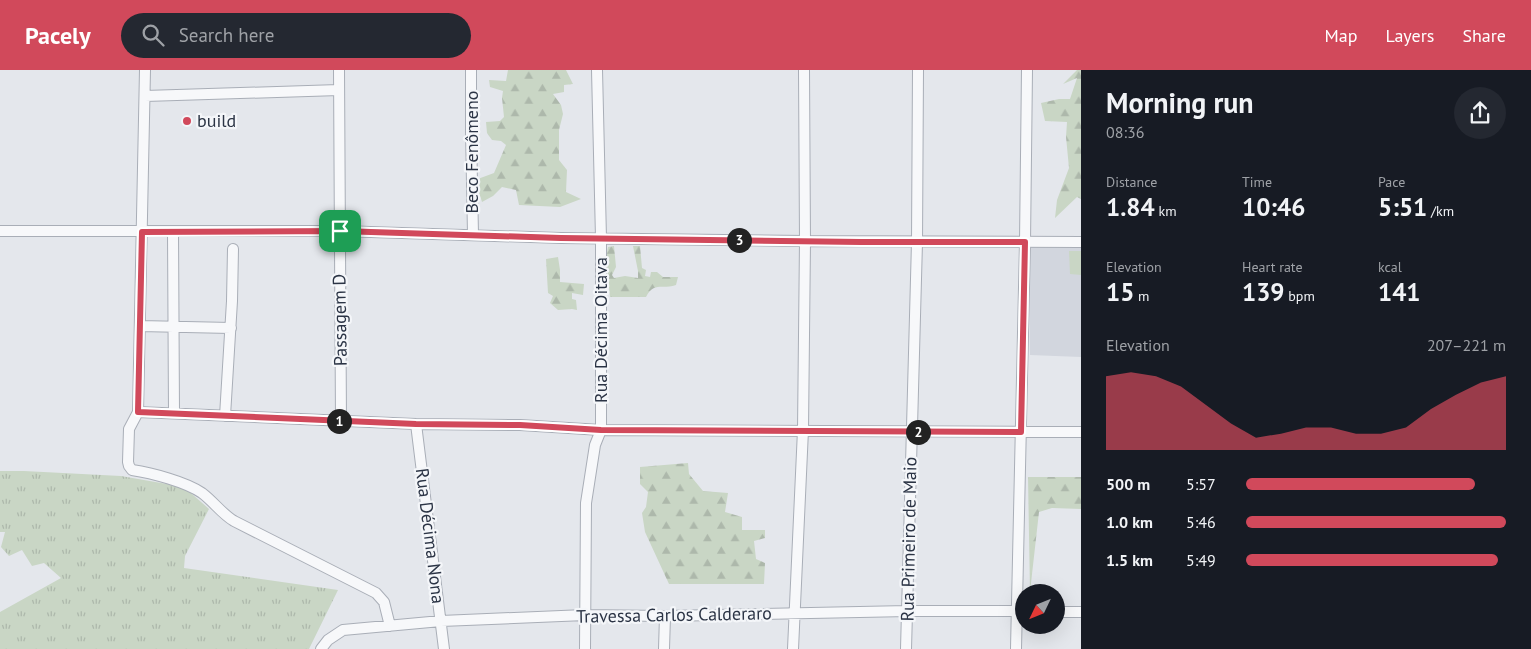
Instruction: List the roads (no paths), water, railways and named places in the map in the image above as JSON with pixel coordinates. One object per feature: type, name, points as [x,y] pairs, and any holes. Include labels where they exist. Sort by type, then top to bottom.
[{"type":"street","points":[[145,70],[138,412],[130,429],[128,462],[130,468],[197,490],[234,521],[376,593],[384,602],[390,626]]},
{"type":"street","name":"Passagem D","points":[[339,70],[341,421]]},
{"type":"street","name":"Beco Fenômeno","points":[[471,70],[472,234]]},
{"type":"street","name":"Rua Décima Oitava","points":[[585,649],[586,503],[595,445],[601,430],[601,238],[597,70]]},
{"type":"street","points":[[794,649],[803,430],[804,70]]},
{"type":"street","name":"Rua Primeiro de Maio","points":[[906,649],[916,242],[918,70]]},
{"type":"street","points":[[1020,584],[1028,70]]},
{"type":"street","points":[[145,96],[339,90]]},
{"type":"street","points":[[0,231],[340,231],[561,238],[1081,242]]},
{"type":"street","points":[[173,232],[174,413]]},
{"type":"street","points":[[225,416],[233,249]]},
{"type":"street","points":[[140,326],[230,328]]},
{"type":"street","points":[[138,412],[416,424],[520,425],[601,430],[1081,432]]},
{"type":"street","name":"Rua Décima Nona","points":[[416,424],[444,649]]},
{"type":"street","name":"Travessa Carlos Calderaro","points":[[321,649],[328,640],[343,630],[441,621],[585,615],[665,616],[908,611],[1015,611]]},
{"type":"street","points":[[1065,612],[1081,612]]},
{"type":"street","points":[[664,649],[665,616]]},
{"type":"street","points":[[1016,649],[1018,634]]},
{"type":"place","name":"build","points":[[187,121]]}]
